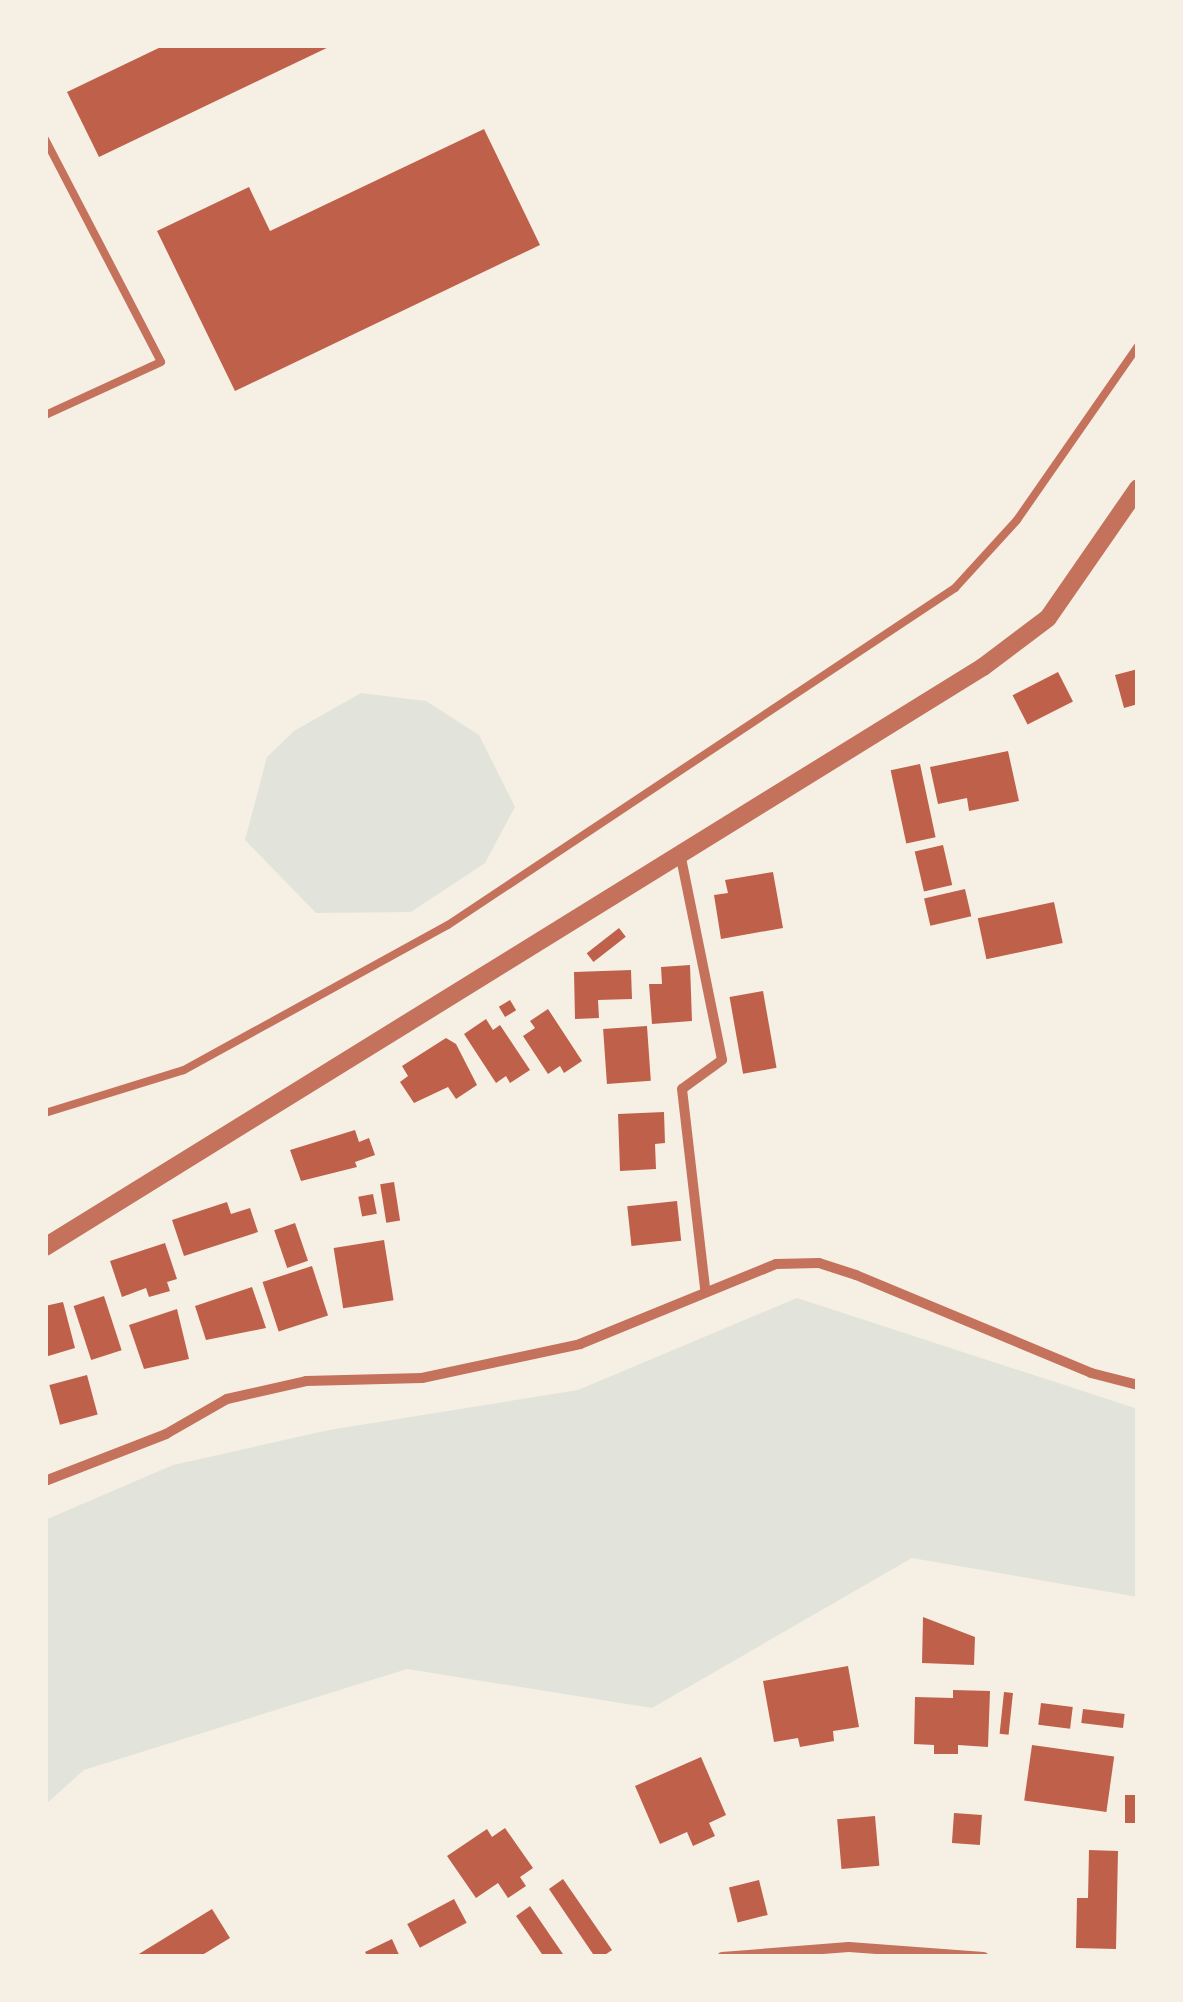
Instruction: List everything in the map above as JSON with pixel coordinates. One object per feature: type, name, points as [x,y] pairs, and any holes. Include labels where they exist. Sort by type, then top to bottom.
[{"type":"street","points":[[45,1247],[983,667],[1048,618],[1138,488]]},
{"type":"street","points":[[680,852],[722,1060],[682,1089],[706,1289]]},
{"type":"street","points":[[45,1481],[166,1434],[227,1399],[306,1380],[422,1378],[580,1344],[706,1289],[776,1264],[818,1263],[1091,1373],[1138,1385]]},
{"type":"street","points":[[722,1957],[775,1953],[984,1957]]},
{"type":"lane","points":[[45,138],[161,362],[45,415]]},
{"type":"lane","points":[[45,1113],[184,1070],[448,926],[955,588],[1017,520],[1138,346]]},
{"type":"shaded area","points":[[361,693],[426,701],[479,735],[515,807],[485,863],[411,912],[316,913],[245,840],[267,757],[294,731]]},
{"type":"shaded area","points":[[797,1298],[1138,1409],[1138,1597],[912,1558],[652,1708],[407,1669],[84,1770],[45,1805],[45,1520],[173,1465],[329,1430],[578,1390]]},
{"type":"building","points":[[165,45],[333,45],[99,157],[67,92]]},
{"type":"building","points":[[484,129],[540,245],[235,391],[157,231],[249,187],[270,231]]},
{"type":"building","points":[[1138,669],[1138,704],[1124,708],[1115,675]]},
{"type":"building","points":[[1058,672],[1073,701],[1028,725],[1013,695]]},
{"type":"building","points":[[1008,751],[1019,801],[969,811],[967,798],[938,804],[930,767]]},
{"type":"building","points":[[920,764],[936,837],[906,844],[891,770]]},
{"type":"building","points":[[943,845],[952,885],[924,891],[915,852]]},
{"type":"building","points":[[773,872],[783,928],[721,939],[714,895],[728,893],[725,880]]},
{"type":"building","points":[[965,889],[971,916],[930,926],[924,898]]},
{"type":"building","points":[[1054,902],[1063,943],[986,959],[978,918]]},
{"type":"building","points":[[619,928],[626,937],[593,962],[587,953]]},
{"type":"building","points":[[690,965],[692,1021],[652,1024],[649,984],[662,984],[661,967]]},
{"type":"building","points":[[631,970],[632,999],[598,1000],[599,1018],[575,1019],[574,972]]},
{"type":"building","points":[[763,991],[777,1068],[743,1074],[730,997]]},
{"type":"building","points":[[510,1000],[516,1010],[505,1017],[499,1007]]},
{"type":"building","points":[[548,1009],[582,1061],[564,1073],[560,1066],[548,1074],[523,1036],[535,1028],[530,1021]]},
{"type":"building","points":[[486,1019],[493,1030],[500,1025],[530,1070],[510,1083],[506,1076],[496,1083],[464,1034]]},
{"type":"building","points":[[647,1026],[651,1081],[607,1084],[603,1029]]},
{"type":"building","points":[[446,1038],[456,1044],[477,1085],[456,1099],[448,1087],[414,1103],[400,1082],[408,1076],[402,1066]]},
{"type":"building","points":[[664,1112],[665,1143],[655,1144],[656,1169],[620,1171],[618,1114]]},
{"type":"building","points":[[355,1130],[359,1142],[369,1138],[375,1155],[355,1162],[357,1167],[301,1181],[290,1150]]},
{"type":"building","points":[[394,1182],[400,1221],[386,1223],[380,1184]]},
{"type":"building","points":[[373,1194],[377,1214],[362,1216],[358,1197]]},
{"type":"building","points":[[677,1201],[681,1241],[631,1246],[627,1206]]},
{"type":"building","points":[[227,1202],[231,1214],[250,1208],[258,1232],[184,1256],[172,1220]]},
{"type":"building","points":[[295,1223],[308,1261],[287,1268],[274,1230]]},
{"type":"building","points":[[384,1240],[394,1300],[343,1308],[334,1248]]},
{"type":"building","points":[[165,1243],[177,1279],[167,1282],[170,1291],[149,1297],[146,1288],[122,1297],[110,1261]]},
{"type":"building","points":[[312,1266],[328,1315],[279,1332],[263,1282]]},
{"type":"building","points":[[252,1287],[266,1328],[206,1340],[195,1306]]},
{"type":"building","points":[[104,1296],[122,1350],[91,1360],[74,1306]]},
{"type":"building","points":[[63,1302],[75,1348],[45,1357],[45,1306]]},
{"type":"building","points":[[177,1309],[189,1359],[144,1369],[129,1325]]},
{"type":"building","points":[[87,1375],[98,1415],[60,1425],[49,1385]]},
{"type":"building","points":[[923,1617],[975,1637],[974,1665],[922,1663]]},
{"type":"building","points":[[848,1666],[859,1727],[833,1731],[834,1741],[800,1747],[798,1738],[774,1742],[763,1681]]},
{"type":"building","points":[[953,1690],[990,1691],[988,1747],[958,1745],[958,1754],[934,1754],[934,1745],[914,1744],[915,1697],[953,1698]]},
{"type":"building","points":[[1004,1692],[1013,1693],[1009,1735],[1000,1734]]},
{"type":"building","points":[[1041,1703],[1073,1707],[1070,1729],[1038,1725]]},
{"type":"building","points":[[1083,1709],[1125,1714],[1123,1728],[1081,1723]]},
{"type":"building","points":[[1032,1745],[1114,1757],[1106,1812],[1024,1800]]},
{"type":"building","points":[[701,1757],[726,1815],[709,1823],[715,1836],[693,1846],[687,1832],[660,1844],[635,1786]]},
{"type":"building","points":[[1125,1795],[1138,1795],[1138,1823],[1125,1823]]},
{"type":"building","points":[[954,1813],[982,1815],[980,1845],[952,1843]]},
{"type":"building","points":[[875,1816],[879,1866],[842,1869],[837,1819]]},
{"type":"building","points":[[505,1828],[533,1868],[520,1877],[526,1886],[508,1898],[498,1883],[476,1898],[447,1856],[487,1829],[492,1837]]},
{"type":"building","points":[[1089,1850],[1118,1851],[1116,1949],[1076,1948],[1077,1898],[1088,1898]]},
{"type":"building","points":[[563,1879],[612,1950],[602,1957],[595,1957],[549,1889]]},
{"type":"building","points":[[759,1880],[768,1915],[738,1922],[729,1887]]},
{"type":"building","points":[[454,1899],[467,1923],[420,1948],[407,1924]]},
{"type":"building","points":[[530,1906],[565,1957],[544,1957],[516,1916]]},
{"type":"building","points":[[212,1909],[230,1938],[199,1957],[134,1957]]},
{"type":"building","points":[[392,1939],[400,1957],[368,1957],[365,1952]]}]
